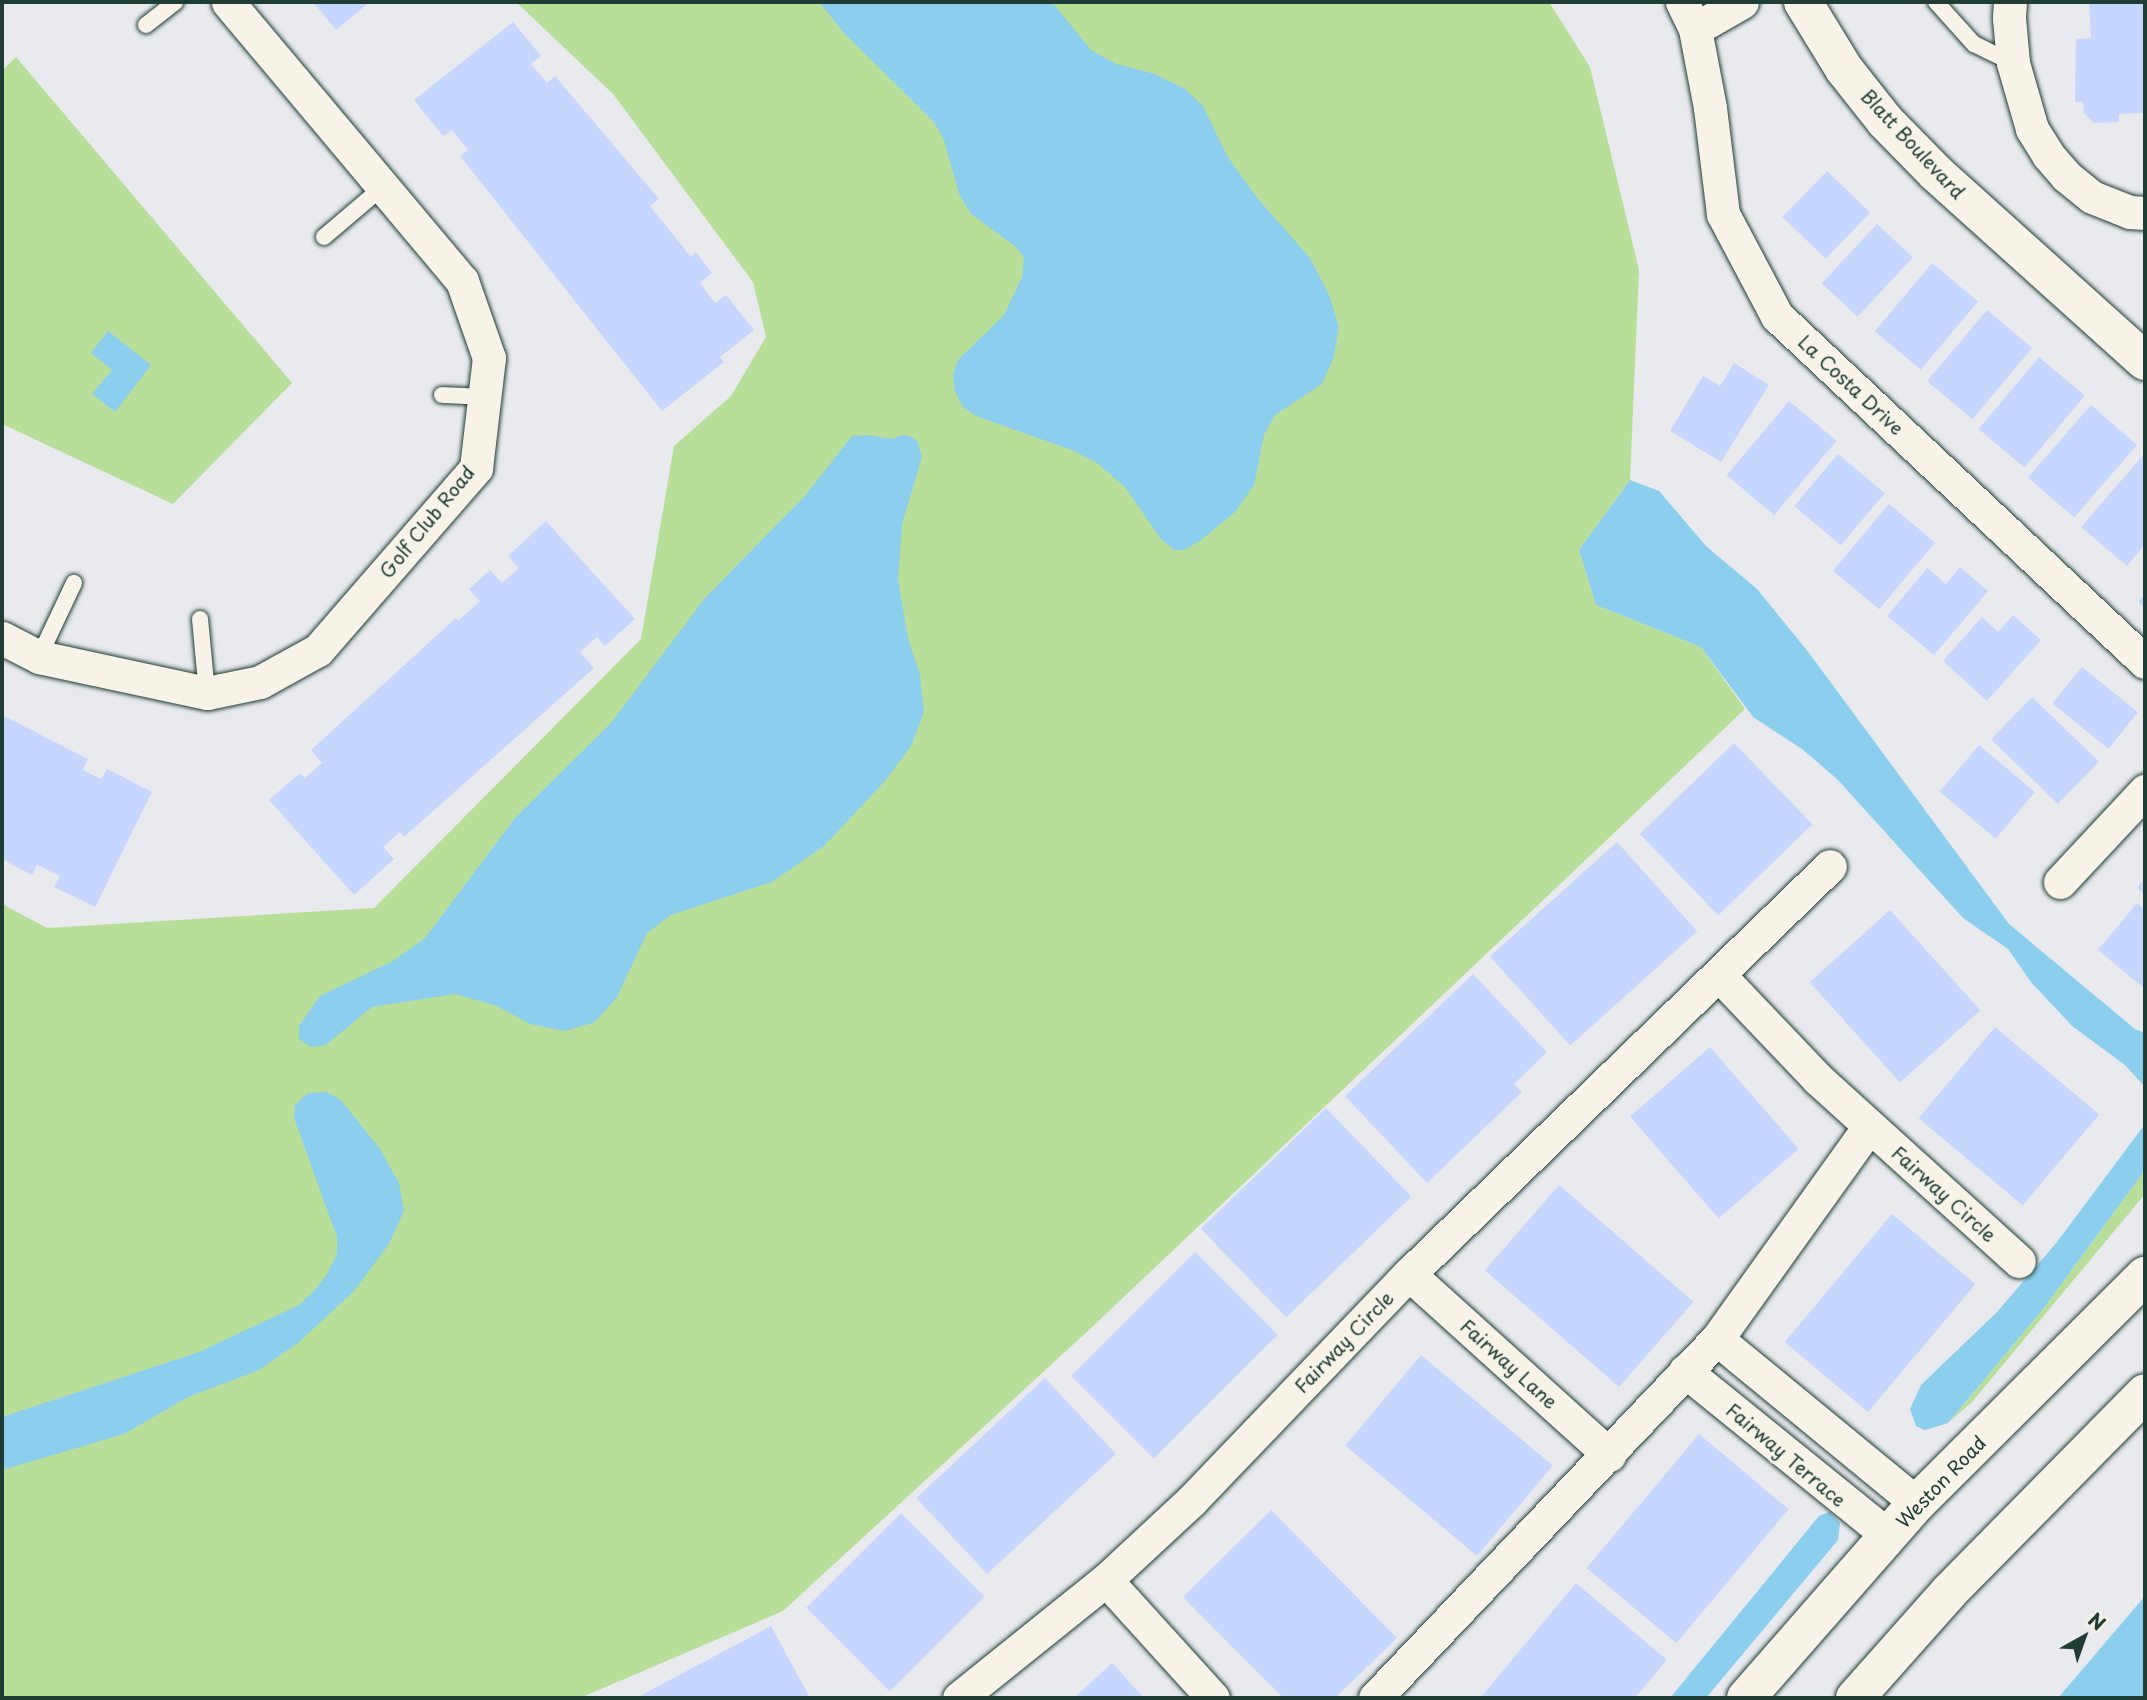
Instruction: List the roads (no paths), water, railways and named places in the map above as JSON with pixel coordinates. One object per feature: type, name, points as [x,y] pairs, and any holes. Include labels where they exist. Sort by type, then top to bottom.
[{"type":"main road","name":"Blatt Boulevard","points":[[1803,2],[1844,69],[1885,121],[1936,173],[2145,361]]},
{"type":"main road","name":"Blatt Boulevard","points":[[2043,268],[2145,343]]},
{"type":"main road","name":"Weston Road","points":[[1746,1698],[1917,1503],[2145,1276]]},
{"type":"main road","points":[[1855,1698],[1949,1592],[2145,1393]]},
{"type":"street","name":"Golf Club Road","points":[[2,639],[39,657],[206,692],[260,682],[318,650],[476,468],[489,358],[462,281],[228,2]]},
{"type":"street","name":"La Costa Drive","points":[[1742,2],[1689,15],[1710,108],[1723,214],[1777,316],[2145,662]]},
{"type":"street","points":[[2010,2],[2013,63],[2032,129],[2066,176],[2092,197],[2130,212],[2145,213]]},
{"type":"street","points":[[2060,882],[2145,791]]},
{"type":"street","name":"Fairway Circle","points":[[959,1698],[1107,1580],[1192,1500],[1409,1274],[1720,976],[1830,866]]},
{"type":"street","name":"Fairway Circle","points":[[1720,976],[1818,1079],[2020,1261]]},
{"type":"street","points":[[1375,1698],[1717,1339],[1869,1127]]},
{"type":"street","name":"Fairway Lane","points":[[1409,1274],[1609,1455]]},
{"type":"street","points":[[1717,1339],[1917,1503]]},
{"type":"street","name":"Fairway Terrace","points":[[1685,1371],[1859,1515],[1889,1536]]},
{"type":"street","points":[[1107,1580],[1213,1698]]},
{"type":"lane","points":[[146,25],[174,2]]},
{"type":"lane","points":[[1936,2],[1974,44],[2013,63]]},
{"type":"lane","points":[[324,237],[384,186]]},
{"type":"lane","points":[[442,395],[484,397]]},
{"type":"lane","points":[[39,657],[74,583]]},
{"type":"lane","points":[[200,619],[206,692]]},
{"type":"water","points":[[819,2],[1052,2],[1091,50],[1116,64],[1155,74],[1185,89],[1203,106],[1227,156],[1258,199],[1310,258],[1330,297],[1339,328],[1333,359],[1322,384],[1275,415],[1264,435],[1254,485],[1235,512],[1200,541],[1184,550],[1174,550],[1160,538],[1125,487],[1097,463],[1072,450],[976,416],[963,407],[955,392],[953,375],[958,360],[1004,315],[1022,277],[1024,258],[1016,247],[971,214],[959,194],[944,140],[934,122],[845,34]]},
{"type":"water","points":[[108,331],[151,365],[115,412],[92,394],[112,370],[91,353]]},
{"type":"water","points":[[902,435],[910,436],[917,441],[922,457],[902,524],[898,580],[908,638],[920,675],[924,712],[911,746],[885,781],[824,846],[772,882],[671,915],[647,933],[617,997],[595,1022],[565,1031],[530,1024],[497,1006],[455,994],[372,1007],[326,1045],[311,1047],[299,1039],[299,1026],[320,996],[393,961],[425,938],[515,818],[611,723],[705,598],[804,497],[852,436],[893,439]]},
{"type":"water","points":[[1630,480],[1659,491],[1706,546],[1757,589],[1809,653],[2009,924],[2135,1029],[2145,1033],[2145,1087],[2125,1065],[2072,1026],[2031,982],[2008,949],[1963,918],[1837,779],[1802,749],[1753,717],[1701,647],[1596,605],[1579,550]]},
{"type":"water","points":[[327,1092],[341,1100],[380,1149],[399,1183],[404,1211],[389,1244],[354,1291],[298,1343],[259,1370],[188,1397],[124,1434],[2,1470],[2,1417],[199,1352],[299,1305],[314,1291],[337,1254],[337,1237],[294,1118],[295,1105],[308,1093]]},
{"type":"water","points":[[2145,1124],[2145,1170],[2043,1309],[1948,1423],[1925,1430],[1916,1426],[1910,1409],[1921,1385],[1997,1312],[2057,1242]]},
{"type":"water","points":[[1829,1512],[1840,1523],[1838,1540],[1706,1698],[1670,1698],[1819,1516]]},
{"type":"water","points":[[2145,1596],[2145,1698],[2058,1698]]}]
